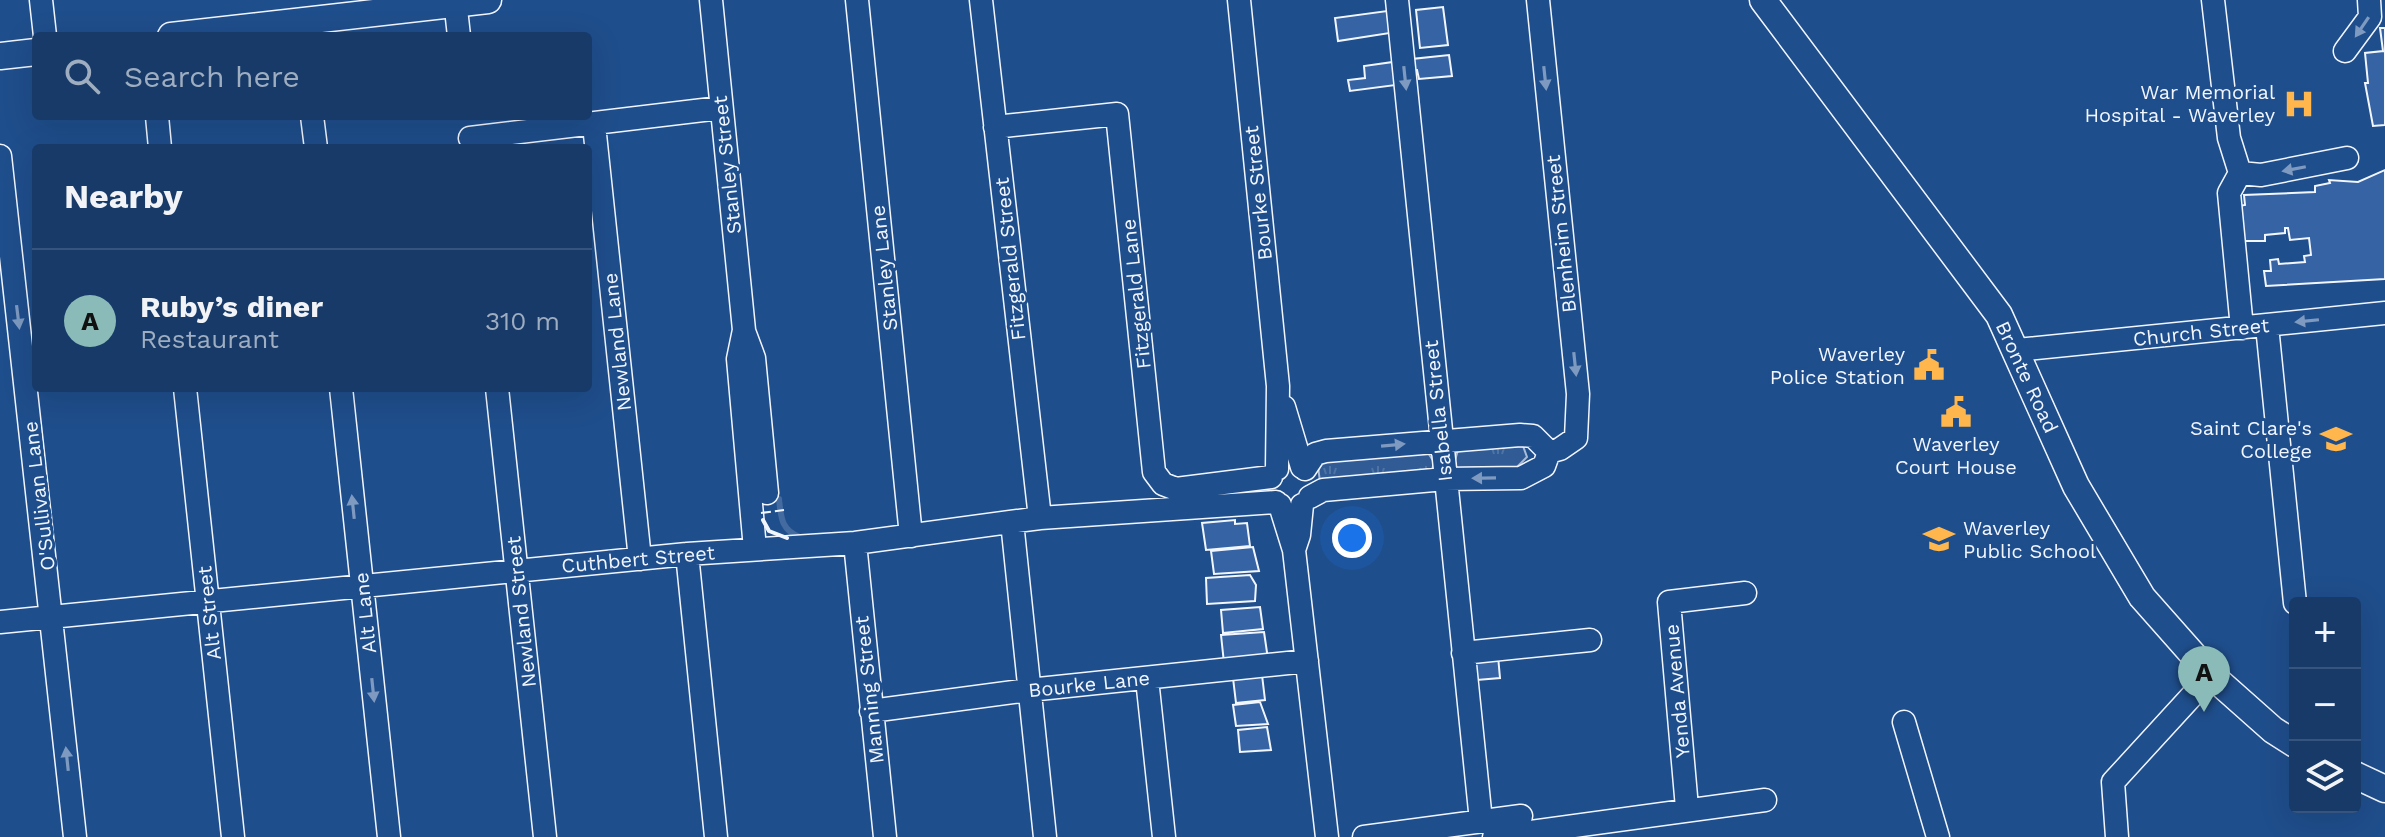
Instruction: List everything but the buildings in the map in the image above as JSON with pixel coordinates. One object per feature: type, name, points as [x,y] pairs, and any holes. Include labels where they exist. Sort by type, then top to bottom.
[{"type":"main road","points":[[203,32],[488,0]]},
{"type":"main road","name":"Bronte Road","points":[[1763,0],[1977,282],[2017,350],[2076,486],[2142,597],[2211,675],[2273,730],[2290,741]]},
{"type":"main road","points":[[0,56],[32,52]]},
{"type":"main road","points":[[2361,778],[2385,789]]},
{"type":"street","points":[[41,0],[45,32]]},
{"type":"street","name":"Stanley Street","points":[[711,0],[744,330],[754,358],[767,493]]},
{"type":"street","name":"Stanley Lane","points":[[857,0],[911,536]]},
{"type":"street","name":"Fitzgerald Street","points":[[981,0],[1040,518]]},
{"type":"street","name":"Bourke Street","points":[[1239,0],[1278,386],[1274,473]]},
{"type":"street","name":"Isabella Street","points":[[1397,0],[1463,653],[1487,829]]},
{"type":"street","name":"Blenheim Street","points":[[1538,0],[1578,405],[1576,438],[1560,449],[1549,452]]},
{"type":"street","points":[[2213,0],[2229,138],[2240,173],[2229,193],[2242,328]]},
{"type":"street","points":[[2345,51],[2370,17],[2369,0]]},
{"type":"street","points":[[455,2],[459,32]]},
{"type":"street","points":[[470,134],[594,125],[720,108]]},
{"type":"street","name":"Fitzgerald Lane","points":[[995,127],[1117,114],[1154,472],[1163,484],[1176,489],[1274,473]]},
{"type":"street","points":[[157,120],[160,144]]},
{"type":"street","points":[[312,120],[316,144]]},
{"type":"street","name":"Newland Lane","points":[[594,125],[640,559]]},
{"type":"street","name":"O'Sullivan Lane","points":[[0,156],[75,837]]},
{"type":"street","points":[[2240,173],[2261,175],[2347,158]]},
{"type":"street","name":"Church Street","points":[[2017,350],[2385,313]]},
{"type":"street","points":[[2267,326],[2294,597]]},
{"type":"street","name":"Stanley Street","points":[[744,330],[738,359],[755,549]]},
{"type":"street","name":"Bourke Street","points":[[1278,386],[1303,468]]},
{"type":"street","name":"Alt Street","points":[[185,392],[233,837]]},
{"type":"street","name":"Alt Lane","points":[[341,392],[389,837]]},
{"type":"street","name":"Newland Street","points":[[497,392],[545,837]]},
{"type":"street","points":[[1303,468],[1315,454],[1326,451],[1441,440],[1533,436],[1549,452]]},
{"type":"street","name":"Cuthbert Street","points":[[0,622],[687,554],[855,543],[1040,518],[1292,502],[1323,490],[1445,479],[1521,478],[1544,466],[1549,452]]},
{"type":"street","points":[[1289,464],[1303,468],[1313,485],[1292,502],[1270,491],[1274,473],[1289,464]]},
{"type":"street","points":[[1292,502],[1294,550],[1327,837]]},
{"type":"street","points":[[1012,522],[1045,837]]},
{"type":"street","name":"Manning Street","points":[[855,543],[885,837]]},
{"type":"street","points":[[687,554],[716,837]]},
{"type":"street","name":"Yenda Avenue","points":[[1687,808],[1669,602],[1745,593]]},
{"type":"street","points":[[1463,653],[1590,640]]},
{"type":"street","name":"Bourke Lane","points":[[871,711],[1029,690],[1307,661]]},
{"type":"street","points":[[2117,837],[2113,782],[2211,675]]},
{"type":"street","points":[[1147,679],[1164,837]]},
{"type":"street","points":[[1904,722],[1938,837]]},
{"type":"street","points":[[1364,837],[1487,829],[1624,829],[1687,808],[1765,800]]},
{"type":"street","points":[[1487,829],[1521,816]]},
{"type":"green space","points":[[1523,446],[1527,457],[1517,467],[1457,468],[1454,464],[1458,450]]},
{"type":"green space","points":[[1428,453],[1434,462],[1432,470],[1320,482],[1318,466],[1327,461]]},
{"type":"waterway","points":[[779,499],[786,527],[800,537]]},
{"type":"fence","points":[[761,513],[784,510]]},
{"type":"wall","points":[[763,520],[769,531],[787,538]]},
{"type":"place","name":"War Memorial Hospital - Waverley","points":[[2299,104]]},
{"type":"place","name":"Waverley Police Station","points":[[1929,365]]},
{"type":"place","name":"Waverley Court House","points":[[1956,412]]},
{"type":"place","name":"Saint Clare's College","points":[[2336,439]]},
{"type":"place","name":"Waverley Public School","points":[[1939,539]]},
{"type":"place","name":"Ruby’s diner","points":[[2204,712]]}]
